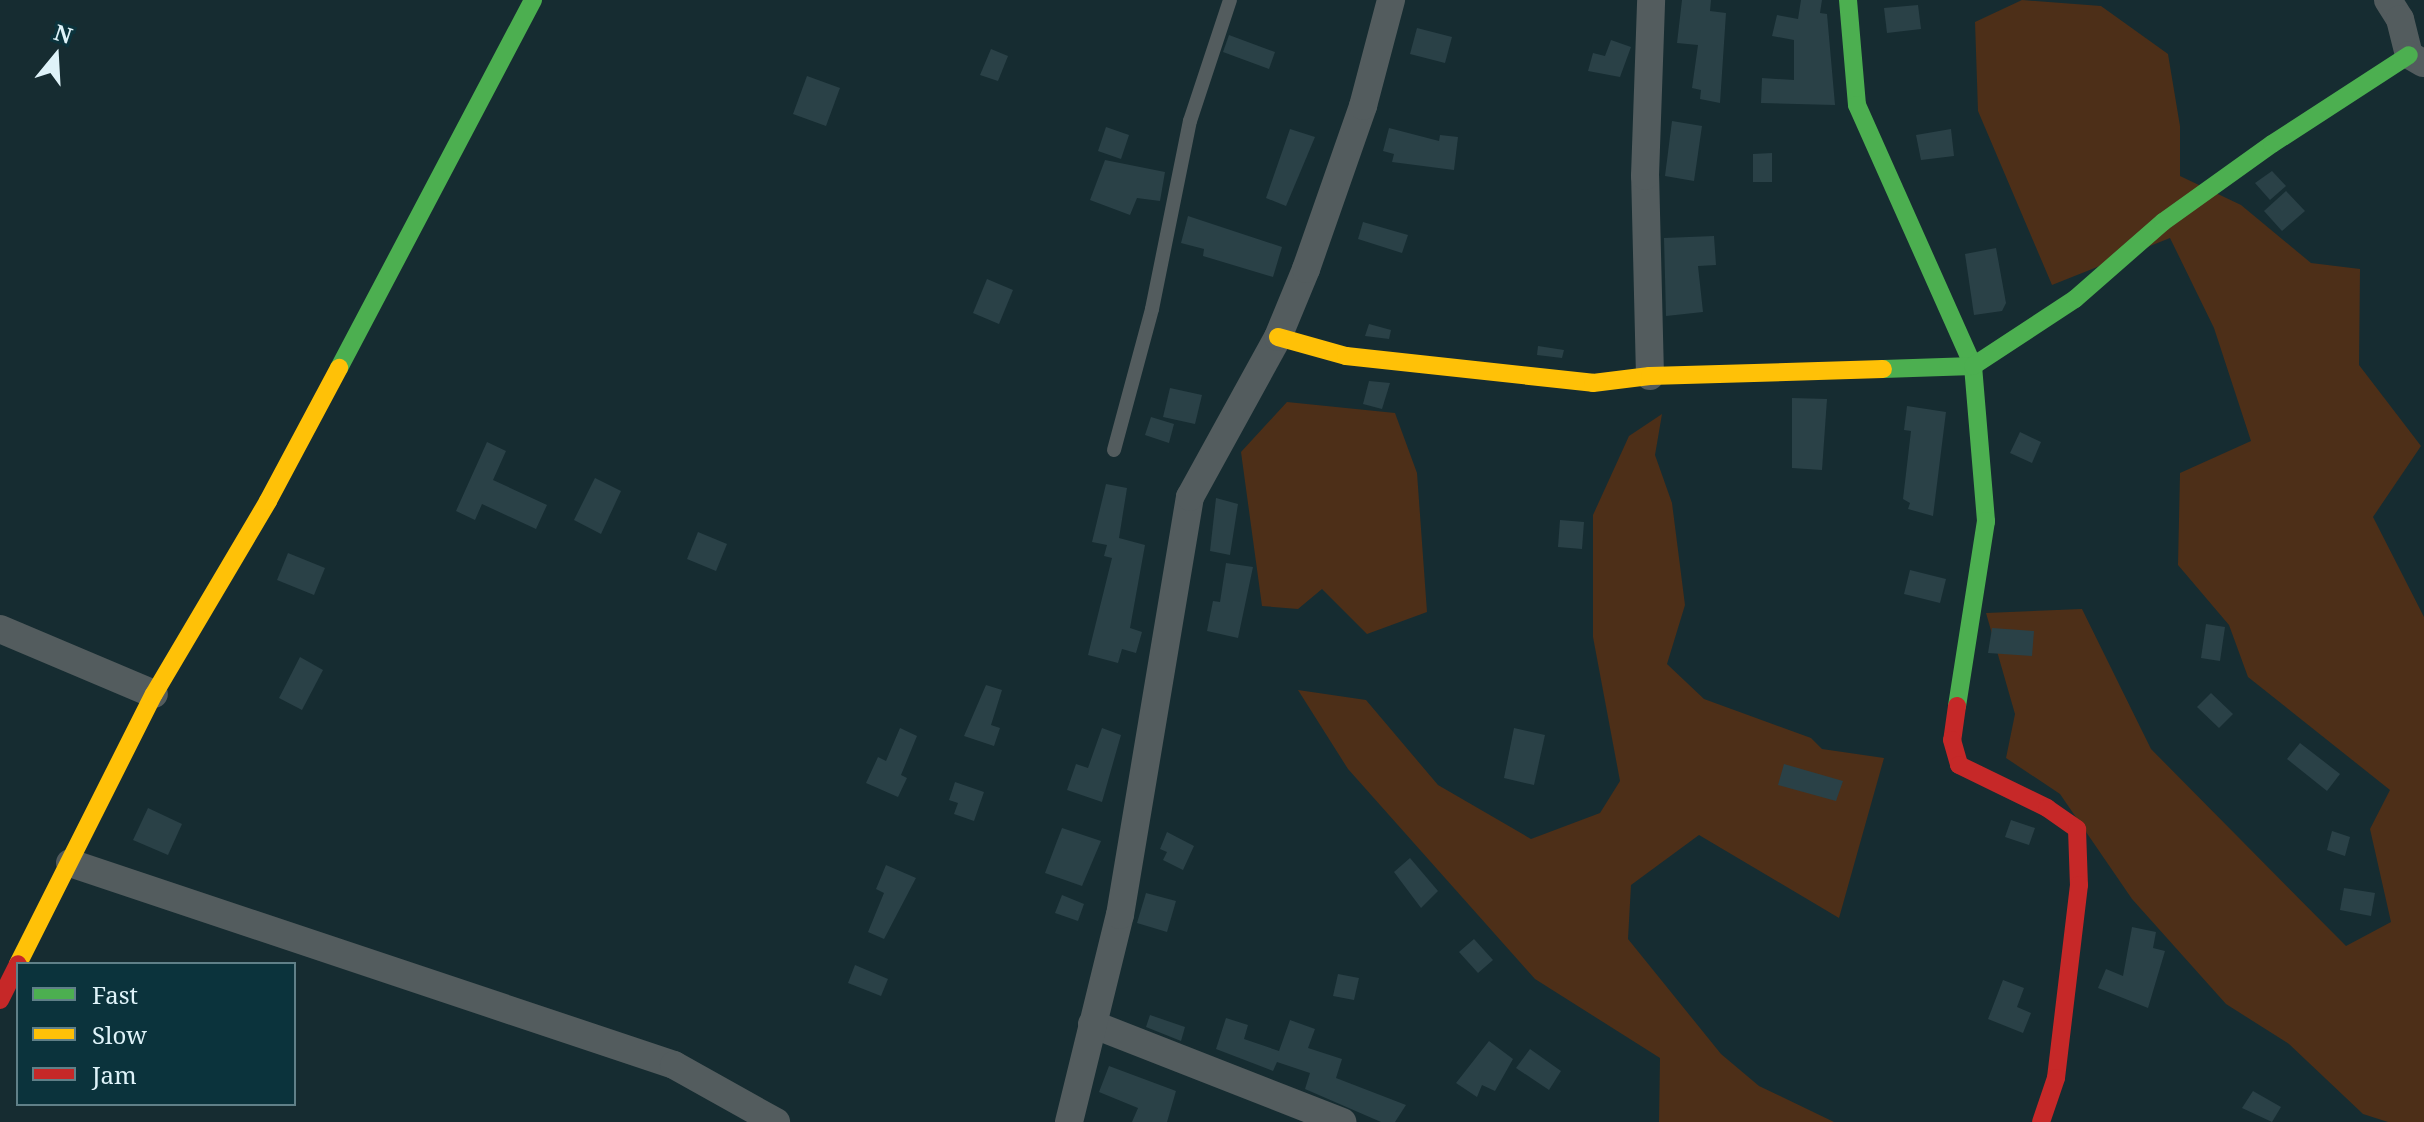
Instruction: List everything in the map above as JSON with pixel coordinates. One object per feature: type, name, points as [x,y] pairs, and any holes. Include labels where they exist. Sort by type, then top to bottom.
[{"type":"street","points":[[19,962],[154,694],[268,501],[533,0]]},
{"type":"street","points":[[1069,1122],[1120,915],[1190,497],[1278,337],[1363,106],[1391,0]]},
{"type":"street","points":[[1650,376],[1645,176],[1651,0]]},
{"type":"street","points":[[1848,0],[1857,105],[1973,366],[1986,521],[1952,740],[1959,765],[2047,808],[2077,829],[2079,885],[2056,1078],[2041,1122]]},
{"type":"street","points":[[1278,337],[1346,356],[1593,383],[1650,376],[1973,366],[2075,299],[2163,222],[2260,152],[2416,59],[2400,19],[2388,0]]},
{"type":"street","points":[[0,629],[154,694]]},
{"type":"street","points":[[70,863],[674,1065],[776,1122]]},
{"type":"street","points":[[0,1000],[16,968]]},
{"type":"street","points":[[1092,1024],[1342,1122]]},
{"type":"lane","points":[[1114,450],[1156,296],[1190,121],[1230,0]]},
{"type":"shaded area","points":[[2022,0],[2101,6],[2168,54],[2180,126],[2180,176],[2241,205],[2311,263],[2360,269],[2359,365],[2421,446],[2373,517],[2424,617],[2424,1122],[2388,1122],[2363,1114],[2289,1044],[2226,1004],[2132,899],[2060,794],[2006,758],[2015,714],[1986,613],[2082,609],[2151,749],[2346,946],[2391,922],[2370,829],[2390,790],[2248,677],[2229,625],[2178,565],[2180,473],[2251,441],[2214,328],[2170,238],[2052,285],[1978,111],[1975,22]]},
{"type":"shaded area","points":[[1287,402],[1395,413],[1417,473],[1427,612],[1367,634],[1322,589],[1298,609],[1262,606],[1241,452]]},
{"type":"shaded area","points":[[1662,414],[1655,455],[1672,503],[1685,605],[1667,664],[1704,699],[1811,738],[1822,749],[1884,758],[1839,918],[1699,835],[1631,885],[1628,939],[1721,1054],[1759,1086],[1834,1122],[1659,1122],[1660,1058],[1535,979],[1348,769],[1298,690],[1366,700],[1438,785],[1531,839],[1600,813],[1620,781],[1593,637],[1593,515],[1629,436]]},
{"type":"building","points":[[1682,0],[1711,0],[1710,11],[1726,13],[1720,103],[1700,99],[1701,90],[1692,88],[1698,45],[1677,43]]},
{"type":"building","points":[[1801,0],[1822,0],[1820,13],[1827,14],[1835,105],[1761,103],[1762,78],[1794,80],[1794,40],[1772,36],[1777,15],[1798,19]]},
{"type":"building","points":[[1918,5],[1921,29],[1887,33],[1884,8]]},
{"type":"building","points":[[1417,28],[1452,37],[1445,63],[1410,54]]},
{"type":"building","points":[[1229,35],[1275,52],[1269,69],[1223,52]]},
{"type":"building","points":[[1611,40],[1631,47],[1620,77],[1588,71],[1593,53],[1605,56]]},
{"type":"building","points":[[991,49],[1008,56],[998,81],[980,75]]},
{"type":"building","points":[[807,76],[840,88],[826,126],[793,114]]},
{"type":"building","points":[[1672,121],[1702,126],[1694,181],[1665,176]]},
{"type":"building","points":[[1106,127],[1129,135],[1121,159],[1098,151]]},
{"type":"building","points":[[1389,128],[1439,141],[1440,135],[1458,137],[1454,170],[1392,162],[1394,154],[1383,151]]},
{"type":"building","points":[[1290,129],[1315,137],[1286,206],[1266,198]]},
{"type":"building","points":[[1951,129],[1954,156],[1921,160],[1916,135]]},
{"type":"building","points":[[1772,153],[1772,182],[1753,182],[1753,154]]},
{"type":"building","points":[[1105,160],[1165,172],[1160,201],[1137,198],[1130,215],[1090,200]]},
{"type":"building","points":[[2272,171],[2286,186],[2270,200],[2255,183]]},
{"type":"building","points":[[2286,191],[2305,211],[2282,231],[2264,211]]},
{"type":"building","points":[[1188,216],[1282,247],[1273,277],[1203,256],[1204,249],[1181,243]]},
{"type":"building","points":[[1363,222],[1408,235],[1402,253],[1358,239]]},
{"type":"building","points":[[1714,236],[1716,265],[1698,266],[1703,312],[1666,316],[1664,238]]},
{"type":"building","points":[[1996,248],[2006,303],[2002,311],[1974,315],[1965,254]]},
{"type":"building","points":[[987,279],[1013,290],[999,324],[973,313]]},
{"type":"building","points":[[1369,324],[1391,330],[1389,339],[1365,336]]},
{"type":"building","points":[[1538,346],[1564,350],[1562,358],[1537,355]]},
{"type":"building","points":[[1369,381],[1390,383],[1382,409],[1363,404]]},
{"type":"building","points":[[1170,388],[1202,395],[1195,424],[1163,417]]},
{"type":"building","points":[[1792,398],[1827,399],[1822,470],[1792,468]]},
{"type":"building","points":[[1907,406],[1946,412],[1933,516],[1908,509],[1910,503],[1903,499],[1911,431],[1904,430]]},
{"type":"building","points":[[1151,417],[1174,424],[1169,443],[1145,435]]},
{"type":"building","points":[[2020,432],[2041,442],[2032,463],[2010,453]]},
{"type":"building","points":[[487,442],[506,451],[493,480],[547,505],[536,529],[482,504],[475,520],[456,511]]},
{"type":"building","points":[[595,478],[621,491],[601,534],[574,520]]},
{"type":"building","points":[[1106,484],[1127,488],[1119,538],[1145,545],[1130,628],[1142,632],[1136,653],[1122,649],[1118,663],[1088,655],[1112,558],[1104,556],[1107,545],[1092,542]]},
{"type":"building","points":[[1216,498],[1238,504],[1230,555],[1210,551]]},
{"type":"building","points":[[1560,520],[1584,522],[1582,549],[1558,547]]},
{"type":"building","points":[[698,532],[727,544],[716,571],[687,559]]},
{"type":"building","points":[[288,553],[325,568],[314,595],[277,580]]},
{"type":"building","points":[[1226,563],[1253,567],[1238,638],[1207,631],[1213,601],[1220,602]]},
{"type":"building","points":[[1910,570],[1946,579],[1940,603],[1904,594]]},
{"type":"building","points":[[2206,624],[2225,627],[2220,661],[2201,658]]},
{"type":"building","points":[[1992,628],[2034,631],[2032,656],[1988,653]]},
{"type":"building","points":[[300,657],[323,670],[302,710],[279,698]]},
{"type":"building","points":[[986,685],[1002,690],[991,725],[1000,728],[994,746],[964,736]]},
{"type":"building","points":[[2211,693],[2233,714],[2219,728],[2197,707]]},
{"type":"building","points":[[900,728],[917,736],[901,775],[907,778],[898,797],[866,783],[878,757],[886,761]]},
{"type":"building","points":[[1102,728],[1121,735],[1102,802],[1067,790],[1076,764],[1088,768]]},
{"type":"building","points":[[1514,728],[1545,735],[1534,785],[1504,778]]},
{"type":"building","points":[[2300,743],[2340,774],[2327,791],[2287,759]]},
{"type":"building","points":[[1784,764],[1843,781],[1836,801],[1778,785]]},
{"type":"building","points":[[955,782],[984,792],[974,821],[954,814],[958,803],[949,800]]},
{"type":"building","points":[[148,808],[182,824],[168,855],[133,840]]},
{"type":"building","points":[[2011,820],[2035,828],[2029,845],[2005,837]]},
{"type":"building","points":[[1062,828],[1101,841],[1082,886],[1045,873]]},
{"type":"building","points":[[2332,831],[2350,837],[2345,856],[2327,850]]},
{"type":"building","points":[[1167,832],[1194,846],[1183,870],[1163,860],[1167,852],[1160,849]]},
{"type":"building","points":[[1410,858],[1438,891],[1421,908],[1394,872]]},
{"type":"building","points":[[886,865],[916,878],[884,939],[868,932],[884,893],[876,889]]},
{"type":"building","points":[[2344,888],[2375,893],[2371,916],[2340,910]]},
{"type":"building","points":[[1146,893],[1176,901],[1167,932],[1137,923]]},
{"type":"building","points":[[1062,895],[1084,904],[1078,921],[1055,913]]},
{"type":"building","points":[[2132,927],[2156,932],[2153,948],[2165,951],[2148,1008],[2098,988],[2106,969],[2123,976]]},
{"type":"building","points":[[1474,939],[1493,960],[1478,973],[1459,952]]},
{"type":"building","points":[[855,965],[888,979],[881,996],[848,983]]},
{"type":"building","points":[[1338,974],[1359,978],[1354,1000],[1333,996]]},
{"type":"building","points":[[2003,980],[2024,988],[2017,1007],[2031,1013],[2023,1033],[1988,1019]]},
{"type":"building","points":[[1150,1015],[1185,1027],[1181,1041],[1146,1027]]},
{"type":"building","points":[[1226,1018],[1248,1025],[1244,1039],[1279,1051],[1290,1020],[1315,1029],[1308,1048],[1342,1059],[1336,1078],[1406,1105],[1395,1122],[1381,1122],[1305,1089],[1310,1073],[1277,1062],[1273,1071],[1216,1049]]},
{"type":"building","points":[[1489,1041],[1513,1059],[1495,1091],[1482,1085],[1477,1097],[1456,1083]]},
{"type":"building","points":[[1530,1049],[1561,1071],[1549,1090],[1516,1068]]},
{"type":"building","points":[[1109,1066],[1176,1091],[1167,1122],[1132,1122],[1138,1108],[1099,1092]]},
{"type":"building","points":[[2253,1091],[2281,1107],[2272,1122],[2242,1108]]},
{"type":"traffic: fast","points":[[339,368],[533,0]]},
{"type":"traffic: fast","points":[[1848,0],[1857,105],[1973,366],[1986,521],[1957,706]]},
{"type":"traffic: fast","points":[[1883,369],[1973,366],[2075,299],[2163,222],[2272,144],[2409,55]]},
{"type":"traffic: slow","points":[[1278,337],[1346,356],[1593,383],[1650,376],[1883,369]]},
{"type":"traffic: slow","points":[[19,962],[154,694],[268,501],[339,368]]},
{"type":"traffic: jam","points":[[1957,706],[1952,740],[1959,765],[2047,808],[2077,829],[2079,885],[2056,1078],[2041,1122]]},
{"type":"traffic: jam","points":[[0,1000],[16,968]]}]
